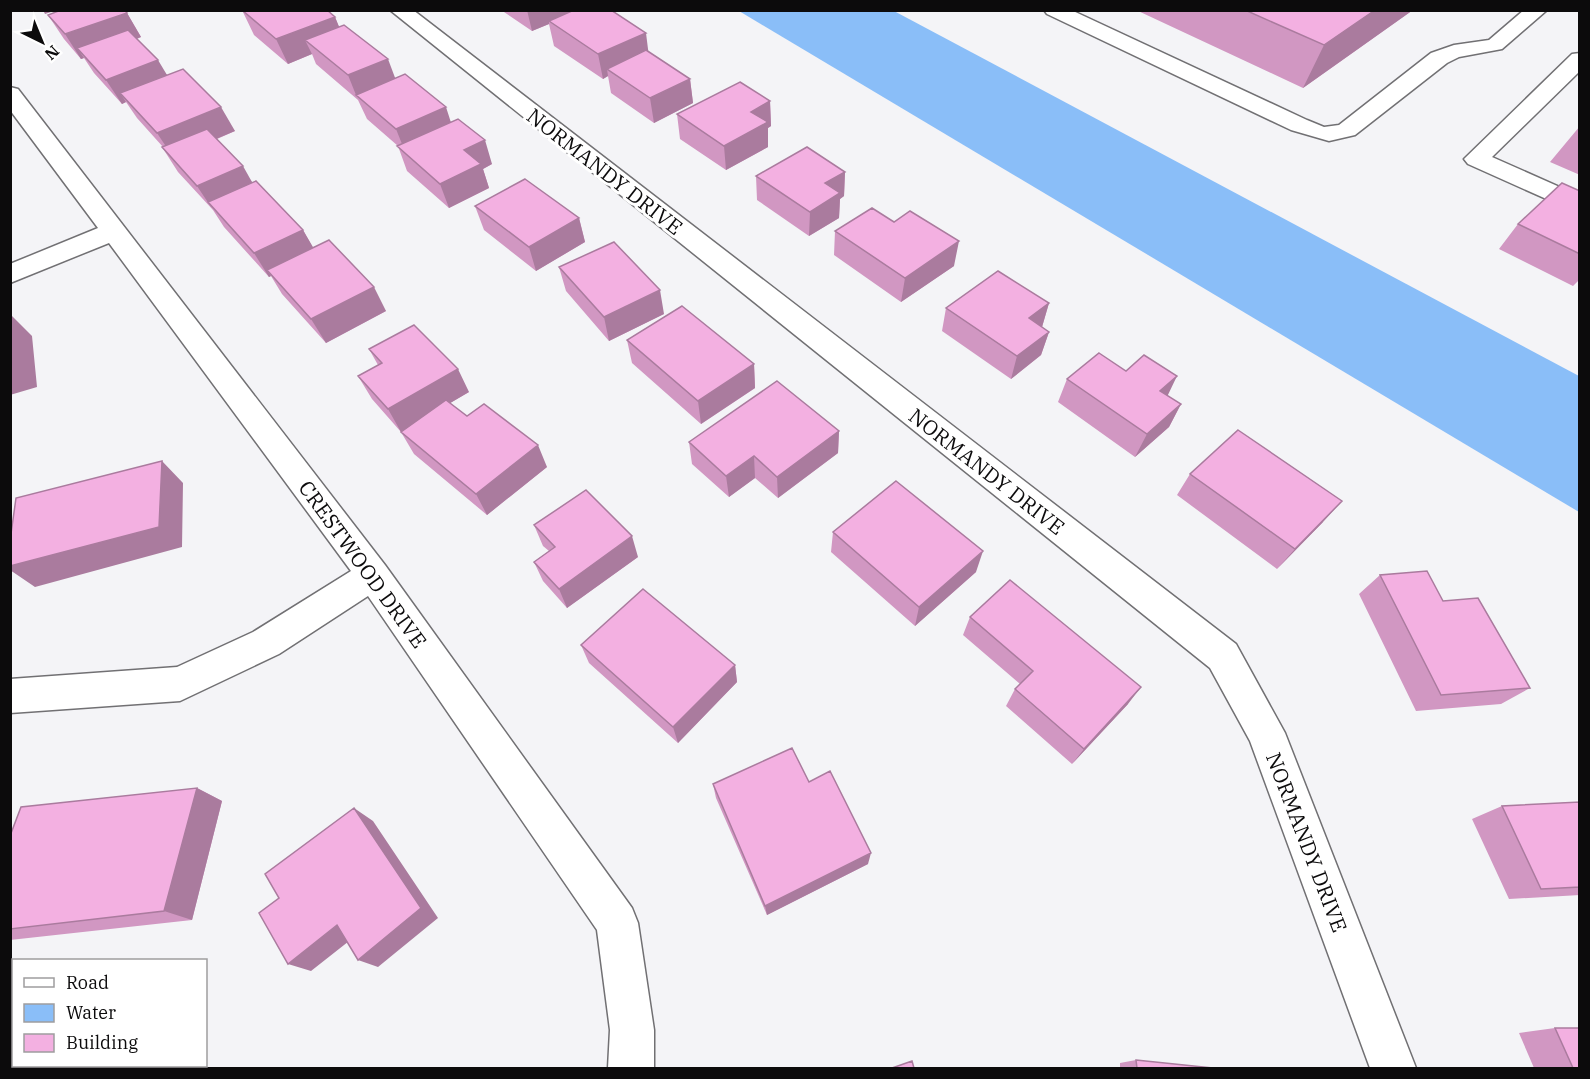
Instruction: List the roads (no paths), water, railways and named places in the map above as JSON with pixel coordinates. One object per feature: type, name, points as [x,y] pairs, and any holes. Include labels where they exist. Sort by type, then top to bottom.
[{"type":"street","name":"NORMANDY DRIVE","points":[[400,10],[1223,656],[1266,733],[1393,1068]]},
{"type":"street","points":[[1054,10],[1299,125],[1336,136],[1347,130],[1440,58],[1454,51],[1495,45],[1526,13]]},
{"type":"street","points":[[1580,59],[1476,159],[1580,206]]},
{"type":"street","name":"CRESTWOOD DRIVE","points":[[10,94],[374,575],[617,923],[632,1030],[631,1068]]},
{"type":"street","points":[[10,274],[114,231]]},
{"type":"street","points":[[10,696],[180,684],[266,643],[374,575]]},
{"type":"water","points":[[739,11],[894,11],[1579,376],[1579,512]]}]
